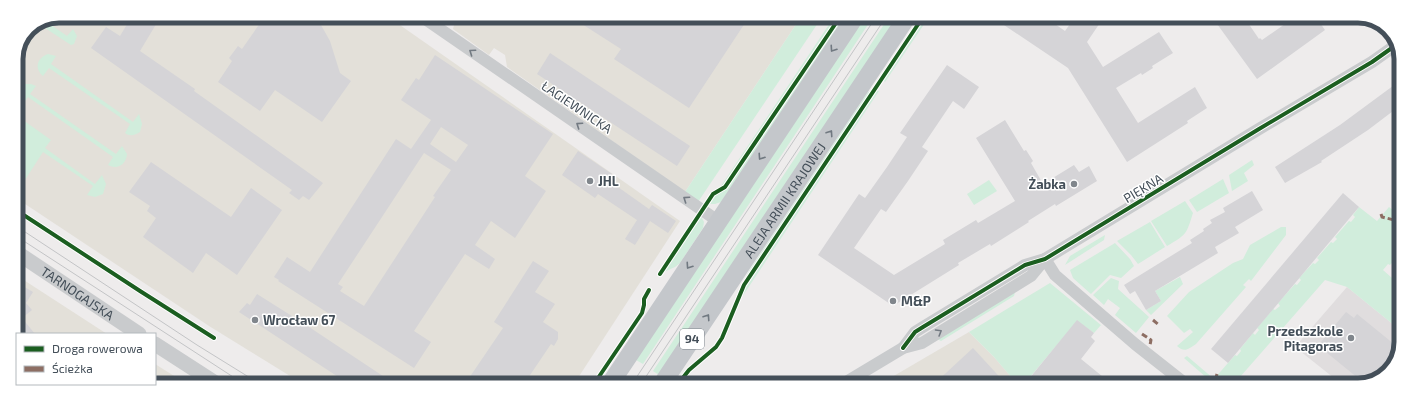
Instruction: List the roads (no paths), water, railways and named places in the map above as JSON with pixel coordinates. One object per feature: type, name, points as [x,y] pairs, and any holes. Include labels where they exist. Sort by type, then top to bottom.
[{"type":"main road","points":[[614,378],[851,23]]},
{"type":"main road","name":"ALEJA ARMII KRAJOWEJ","points":[[666,378],[903,23]]},
{"type":"street","name":"ŁAGIEWNICKA","points":[[430,23],[718,221]]},
{"type":"street","name":"PIĘKNA","points":[[853,378],[903,348],[922,343],[1031,276],[1045,259],[1372,62],[1392,48]]},
{"type":"street","name":"TARNOGAJSKA","points":[[23,257],[138,333]]},
{"type":"street","points":[[1045,259],[1055,275],[1140,348],[1178,378]]},
{"type":"street","points":[[156,345],[208,378]]},
{"type":"tram line","points":[[636,378],[872,23]]},
{"type":"tram line","points":[[645,378],[882,23]]},
{"type":"tram line","points":[[23,231],[197,345],[250,378]]},
{"type":"tram line","points":[[23,241],[235,378]]},
{"type":"place","name":"JHL","points":[[590,181]]},
{"type":"place","name":"Żabka","points":[[1074,184]]},
{"type":"place","name":"M&P","points":[[893,301]]},
{"type":"place","name":"Wrocław 67","points":[[255,320]]},
{"type":"place","name":"Przedszkole Pitagoras","points":[[1351,338]]}]
